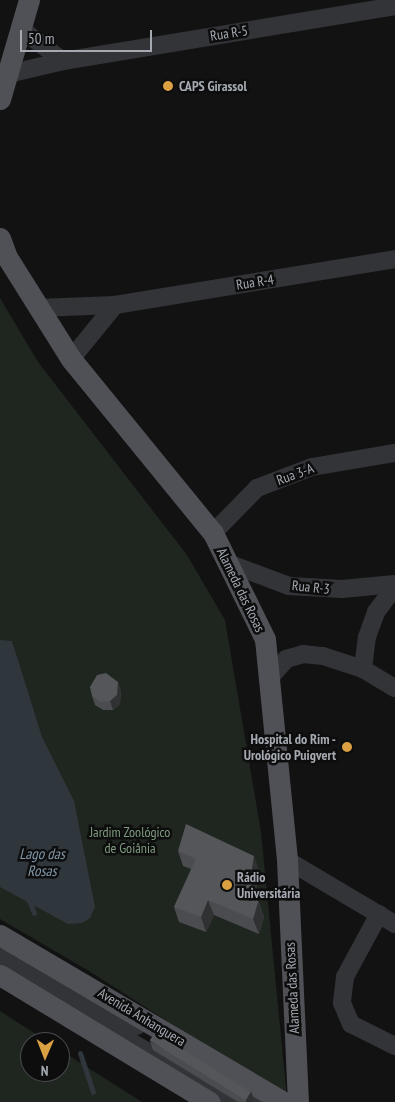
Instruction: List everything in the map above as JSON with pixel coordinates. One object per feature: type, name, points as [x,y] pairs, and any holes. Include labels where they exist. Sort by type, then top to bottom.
[{"type":"main road","points":[[0,99],[29,0]]},
{"type":"main road","name":"Alameda das Rosas","points":[[0,238],[7,257],[71,359],[213,533],[266,639],[268,680],[287,860],[298,1102]]},
{"type":"main road","name":"Avenida Anhanguera","points":[[0,935],[283,1102]]},
{"type":"main road","points":[[0,975],[210,1102]]},
{"type":"street","name":"Rua R-5","points":[[8,74],[63,61],[395,6]]},
{"type":"street","points":[[21,29],[63,61]]},
{"type":"street","name":"Rua R-4","points":[[38,308],[115,305],[395,259]]},
{"type":"street","points":[[71,359],[115,305]]},
{"type":"street","name":"Rua 3-A","points":[[213,533],[257,488],[312,467],[395,453]]},
{"type":"street","name":"Rua R-3","points":[[230,564],[289,586],[342,589],[395,586]]},
{"type":"street","points":[[363,669],[367,637],[376,612],[395,586]]},
{"type":"street","points":[[268,680],[286,659],[303,654],[323,656],[363,669],[395,688]]},
{"type":"street","points":[[287,860],[395,924]]},
{"type":"street","points":[[379,914],[346,977],[342,1003],[351,1024],[395,1046]]},
{"type":"street","points":[[0,957],[81,1005],[118,1034],[231,1102]]},
{"type":"street","points":[[81,1005],[126,1019],[261,1102]]},
{"type":"green space","name":"Jardim Zoológico de Goiânia","points":[[0,298],[38,362],[187,555],[225,620],[261,832],[287,1098],[89,971],[0,919]]},
{"type":"green space","points":[[0,1011],[33,1032],[20,1032],[20,1082],[70,1082],[70,1056],[142,1102],[0,1102]]},
{"type":"water","name":"Lago das Rosas","points":[[0,640],[12,641],[42,737],[74,801],[95,907],[90,918],[82,923],[68,924],[0,887]]},
{"type":"building","points":[[106,673],[118,682],[117,695],[110,701],[100,702],[92,696],[90,687],[97,675]]},
{"type":"building","name":"Rádio Universitária","points":[[186,824],[254,856],[250,881],[258,902],[253,919],[208,900],[201,917],[174,907],[196,859],[178,851]]},
{"type":"building","points":[[155,1032],[251,1092],[246,1100],[150,1040]]},
{"type":"waterway","points":[[28,898],[34,913]]},
{"type":"waterway","points":[[80,1053],[93,1092]]},
{"type":"place","name":"CAPS Girassol","points":[[168,86]]},
{"type":"place","name":"Hospital do Rim - Urológico Puigvert","points":[[347,747]]},
{"type":"place","name":"Rádio Universitária","points":[[227,885]]}]
